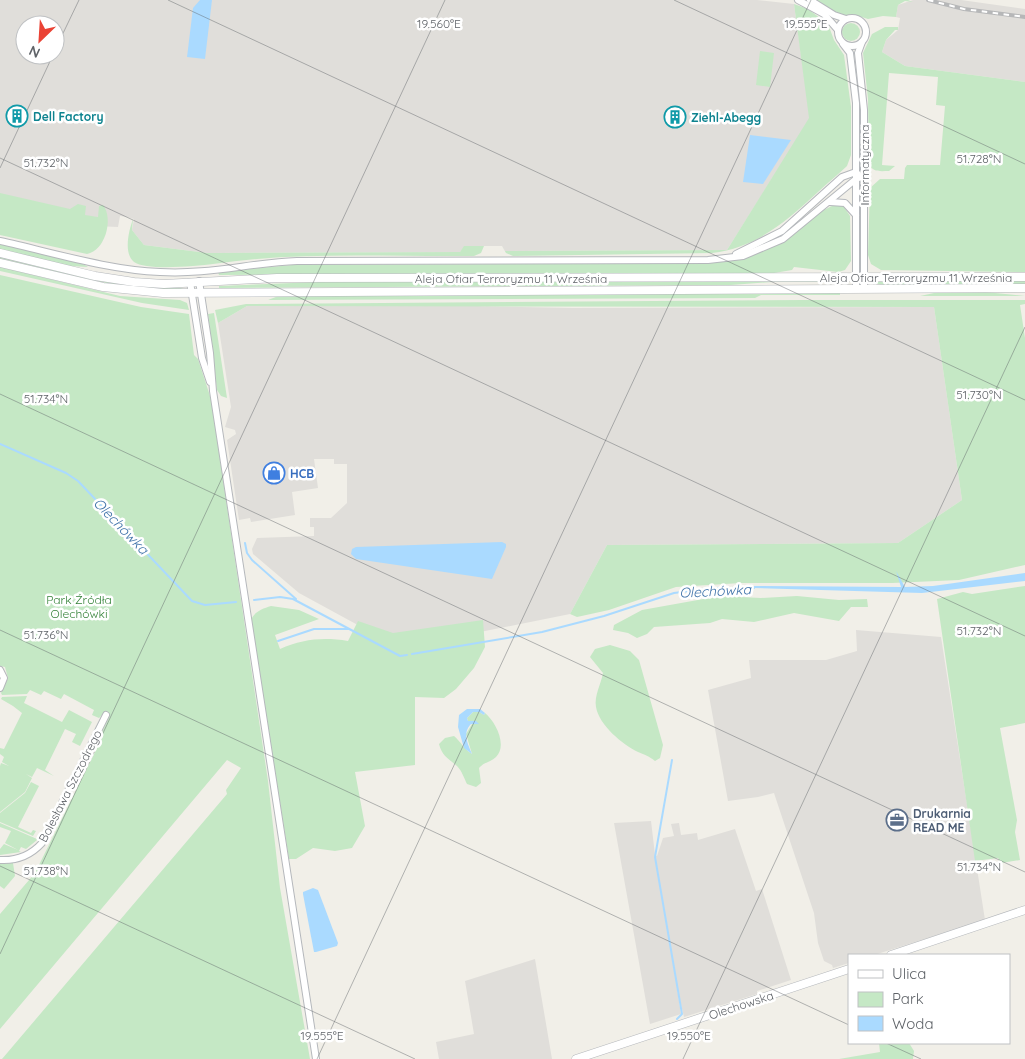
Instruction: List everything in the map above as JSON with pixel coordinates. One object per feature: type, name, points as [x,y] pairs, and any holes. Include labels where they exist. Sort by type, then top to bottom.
[{"type":"street","points":[[798,0],[824,14],[838,30],[843,44],[852,46],[862,42],[866,35],[865,26],[858,19],[846,19],[834,15],[810,0]]},
{"type":"street","points":[[838,30],[842,21],[846,19]]},
{"type":"street","name":"Informatyczna","points":[[860,289],[864,176],[863,97],[858,53],[862,42]]},
{"type":"street","name":"Informatyczna","points":[[843,44],[850,52],[855,92],[856,216],[860,277]]},
{"type":"street","points":[[0,241],[119,267],[160,272],[188,272],[297,261],[695,260],[756,252],[783,239],[856,176]]},
{"type":"street","points":[[732,256],[777,234],[842,178],[864,176]]},
{"type":"street","points":[[828,202],[837,201],[845,203],[856,216]]},
{"type":"street","name":"Aleja Ofiar Terroryzmu 11 Września","points":[[0,253],[114,279],[149,283],[277,278],[1025,276]]},
{"type":"street","name":"Aleja Ofiar Terroryzmu 11 Września","points":[[0,262],[120,290],[191,293],[1025,288]]},
{"type":"street","points":[[199,281],[210,353],[213,391],[316,1059]]},
{"type":"street","points":[[190,282],[202,358],[213,391]]},
{"type":"street","points":[[0,670],[4,678],[0,688]]},
{"type":"street","name":"Bolesława Szczodrego","points":[[0,860],[13,860],[24,856],[42,843],[106,715]]},
{"type":"street","points":[[894,954],[1025,910]]},
{"type":"street","name":"Olechowska","points":[[576,1059],[848,970]]},
{"type":"shaded area","points":[[0,0],[757,0],[794,4],[810,118],[727,250],[505,251],[502,246],[465,246],[460,252],[207,253],[144,245],[132,230],[134,219],[120,216],[118,227],[0,222]]},
{"type":"shaded area","points":[[913,0],[961,0],[1025,9],[1025,82],[905,66],[882,52],[886,40],[898,30],[900,18],[896,17],[898,5]]},
{"type":"shaded area","points":[[432,305],[572,308],[934,307],[962,500],[898,543],[607,545],[570,614],[400,648],[299,593],[253,554],[252,549],[257,538],[314,536],[314,527],[310,527],[310,518],[331,518],[347,503],[347,464],[334,464],[334,459],[314,459],[318,488],[292,492],[295,515],[251,522],[250,518],[239,520],[227,440],[236,434],[235,430],[225,427],[231,407],[218,323],[247,306]]},
{"type":"shaded area","points":[[856,630],[941,637],[985,920],[877,954],[848,954],[848,963],[833,968],[832,965],[824,961],[818,943],[814,913],[774,793],[728,801],[708,690],[751,678],[749,660],[826,660],[857,651]]},
{"type":"shaded area","points":[[651,821],[655,855],[657,856],[663,838],[674,836],[671,824],[679,823],[681,835],[697,833],[698,840],[735,829],[756,891],[762,889],[791,980],[757,991],[757,994],[684,1017],[677,988],[681,1014],[650,1024],[614,823]]},
{"type":"shaded area","points":[[535,959],[552,1059],[439,1059],[436,1042],[474,1034],[465,981]]},
{"type":"green space","points":[[816,0],[908,0],[913,2],[905,1],[898,5],[896,17],[883,16],[868,19],[855,15],[844,16],[837,14]]},
{"type":"green space","points":[[794,4],[808,9],[828,24],[834,40],[844,55],[851,107],[851,155],[847,166],[794,213],[770,232],[757,239],[728,250],[712,253],[513,256],[506,253],[502,246],[505,251],[727,250],[809,118]]},
{"type":"green space","points":[[847,23],[855,23],[860,28],[858,39],[847,41],[842,36],[842,28]]},
{"type":"green space","points":[[885,27],[898,27],[898,30],[895,30],[886,40],[882,52],[905,66],[1025,82],[1025,272],[881,270],[871,264],[868,255],[870,188],[880,179],[904,179],[907,165],[940,165],[945,106],[936,105],[938,77],[889,73],[882,165],[895,166],[889,171],[877,171],[870,166],[868,99],[863,53],[872,34]]},
{"type":"green space","points":[[760,51],[774,53],[770,87],[756,85]]},
{"type":"green space","points":[[0,193],[70,209],[78,204],[86,206],[85,215],[98,217],[99,206],[103,205],[108,218],[106,234],[99,247],[87,254],[0,235]]},
{"type":"green space","points":[[842,204],[850,216],[851,261],[845,270],[838,272],[794,267],[792,270],[774,273],[219,275],[218,272],[292,265],[713,263],[733,260],[772,247],[796,233],[827,208]]},
{"type":"green space","points":[[133,219],[132,230],[144,245],[207,253],[460,252],[464,246],[484,246],[481,253],[474,256],[278,257],[184,267],[160,267],[140,265],[131,258],[128,247]]},
{"type":"green space","points":[[0,244],[78,261],[88,267],[70,266],[0,249]]},
{"type":"green space","points":[[0,257],[167,287],[183,288],[149,290],[123,286],[0,259]]},
{"type":"green space","points":[[0,267],[120,296],[180,300],[187,303],[189,310],[142,303],[0,271]]},
{"type":"green space","name":"Park Źródła Olechówki","points":[[0,275],[141,307],[189,314],[194,355],[198,359],[211,399],[268,781],[280,888],[310,1059],[2,1059],[227,794],[226,790],[241,768],[227,760],[0,1029],[0,914],[35,873],[100,742],[98,741],[109,717],[104,713],[99,718],[92,715],[94,710],[64,694],[61,699],[44,691],[41,695],[30,690],[27,694],[2,695],[1,693],[8,678],[5,667],[0,666]]},
{"type":"green space","points":[[1025,280],[1025,285],[883,285],[869,282]]},
{"type":"green space","points":[[840,281],[731,285],[219,288],[219,286],[318,282]]},
{"type":"green space","points":[[985,292],[1025,296],[920,296],[934,293]]},
{"type":"green space","points":[[840,293],[840,295],[761,295],[755,298],[268,300],[281,295]]},
{"type":"green space","points":[[1025,300],[1025,304],[1020,305],[1025,338],[1025,565],[959,580],[892,583],[741,583],[676,587],[609,610],[577,617],[570,614],[607,545],[898,543],[962,500],[934,307],[247,306],[218,323],[215,310],[246,304]]},
{"type":"green space","points":[[214,313],[227,398],[221,396],[217,390],[208,314]]},
{"type":"green space","points":[[1025,586],[1025,723],[1000,728],[1017,820],[1015,832],[1020,860],[1001,863],[998,858],[975,861],[937,599],[963,592],[972,594]]},
{"type":"green space","points":[[720,596],[761,598],[797,596],[839,600],[867,599],[868,607],[851,607],[839,621],[794,613],[754,622],[722,619],[710,623],[654,627],[647,634],[637,638],[628,633],[613,630],[614,625],[642,610]]},
{"type":"green space","points":[[271,606],[299,610],[319,619],[275,635],[280,649],[313,640],[348,641],[358,621],[393,633],[483,620],[485,647],[474,668],[456,689],[444,698],[415,697],[415,765],[355,772],[365,826],[352,848],[335,851],[313,848],[296,859],[289,859],[251,620],[257,612]]},
{"type":"green space","points":[[610,645],[630,651],[639,660],[663,745],[660,758],[655,761],[632,749],[612,734],[598,714],[596,699],[603,673],[590,657],[595,649]]},
{"type":"green space","points":[[27,696],[24,703],[62,722],[69,710],[92,722],[80,746],[72,742],[76,734],[65,729],[45,770],[54,776],[37,768],[32,777],[26,774],[32,778],[25,792],[0,812],[0,766],[1,763],[9,766],[2,762],[4,757],[0,754],[0,748],[4,749],[22,713],[1,699],[2,697]]},
{"type":"green space","points":[[473,712],[479,712],[484,715],[485,713],[489,717],[499,734],[501,746],[496,757],[479,768],[481,783],[476,787],[467,784],[460,770],[448,759],[439,744],[445,738],[454,736],[472,754],[466,734],[472,724],[478,724],[468,721],[467,718]]},
{"type":"green space","points":[[31,782],[39,786],[18,827],[31,833],[33,830],[36,831],[33,836],[0,822],[0,813],[25,793]]},
{"type":"green space","points":[[0,823],[37,840],[26,849],[21,847],[19,851],[21,852],[0,855],[0,849],[4,844],[18,850],[5,843],[11,831],[0,827]]},
{"type":"green space","points":[[13,863],[15,876],[4,889],[0,886],[0,864]]},
{"type":"green space","points":[[879,1044],[910,1044],[914,1051],[913,1059],[839,1059],[880,1052]]},
{"type":"water","points":[[200,0],[212,0],[205,59],[187,57],[193,8]]},
{"type":"water","points":[[750,135],[791,140],[763,184],[743,182]]},
{"type":"water","points":[[502,542],[506,544],[506,547],[492,579],[356,559],[351,554],[352,549],[356,547]]},
{"type":"water","points":[[896,571],[905,587],[933,586],[1025,573],[1025,581],[922,593],[752,588],[752,586],[901,587]]},
{"type":"water","points":[[467,709],[480,709],[485,713],[484,715],[479,712],[473,712],[467,718],[468,721],[476,721],[479,724],[471,724],[466,735],[472,754],[464,748],[458,727],[459,715]]},
{"type":"water","points":[[313,888],[318,890],[338,943],[337,946],[316,952],[314,952],[303,894],[303,892]]},
{"type":"waterway","name":"Olechówka","points":[[0,444],[66,473],[78,481],[192,601],[205,605],[236,602]]},
{"type":"waterway","points":[[245,543],[247,553],[252,560],[296,599]]},
{"type":"waterway","name":"Olechówka","points":[[412,654],[542,632],[604,616],[674,593],[713,588],[754,588]]},
{"type":"waterway","name":"Olechówka","points":[[254,600],[280,597],[293,599],[400,656],[407,655]]},
{"type":"waterway","points":[[278,641],[314,629],[349,629]]},
{"type":"waterway","points":[[672,760],[655,857],[682,1014],[677,1019]]},
{"type":"railway","points":[[928,0],[964,9],[1025,17]]},
{"type":"place","name":"Dell Factory","points":[[17,116]]},
{"type":"place","name":"Ziehl-Abegg","points":[[675,117]]},
{"type":"place","name":"HCB","points":[[274,473]]},
{"type":"place","name":"Drukarnia READ ME","points":[[897,820]]}]
